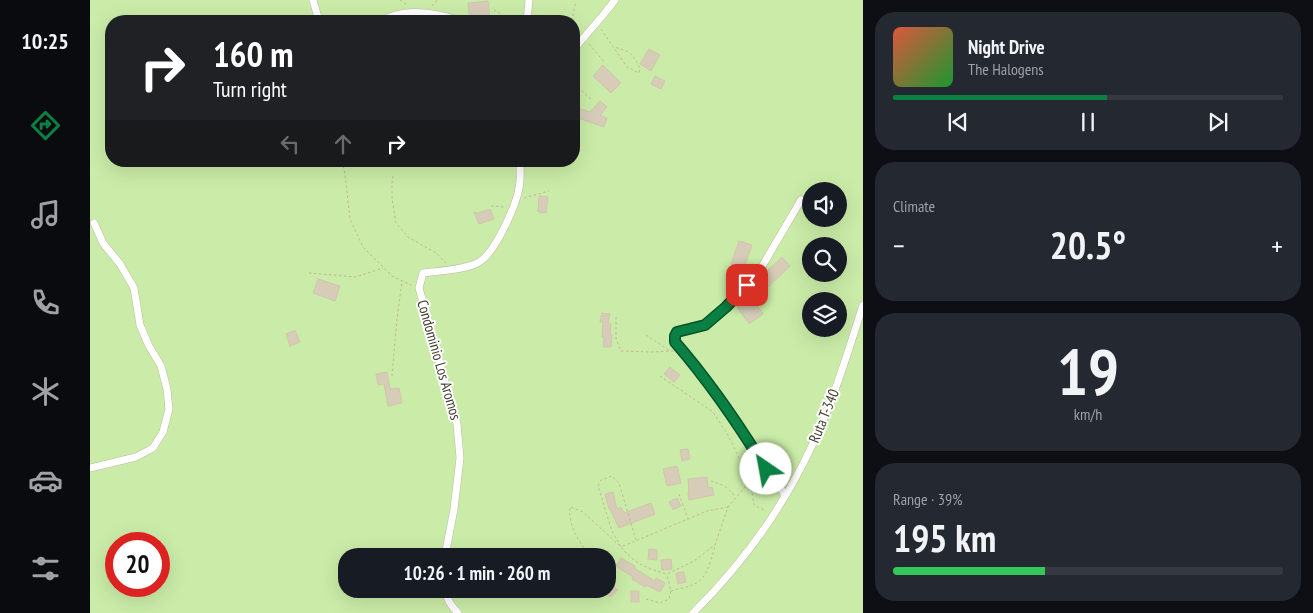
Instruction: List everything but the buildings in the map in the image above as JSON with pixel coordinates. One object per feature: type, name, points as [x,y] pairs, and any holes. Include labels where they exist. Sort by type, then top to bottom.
[{"type":"street","points":[[313,0],[317,15]]},
{"type":"street","points":[[528,15],[529,0]]},
{"type":"street","points":[[580,42],[615,0]]},
{"type":"street","points":[[396,15],[421,12],[434,15]]},
{"type":"street","name":"Condominio Los Aromos","points":[[446,548],[460,458],[457,424],[419,288],[423,273],[469,267],[480,262],[491,251],[515,203],[519,188],[520,167]]},
{"type":"street","points":[[785,495],[738,425],[693,363],[675,342],[675,336],[677,332],[705,325],[726,307],[757,274],[801,200]]},
{"type":"street","points":[[90,468],[136,457],[153,448],[163,432],[169,409],[168,389],[161,366],[149,346],[140,325],[134,288],[120,264],[103,243],[94,223]]},
{"type":"street","name":"Ruta T-340","points":[[693,613],[734,569],[774,514],[807,456],[825,415],[863,304]]},
{"type":"street","points":[[448,598],[458,613]]},
{"type":"path","points":[[428,14],[437,0],[439,0]]},
{"type":"path","points":[[572,15],[576,1]]},
{"type":"path","points":[[494,10],[503,15]]},
{"type":"path","points":[[596,23],[627,67],[639,73],[640,69],[629,51],[614,47]]},
{"type":"path","points":[[580,37],[605,63]]},
{"type":"path","points":[[580,89],[592,100]]},
{"type":"path","points":[[343,167],[350,220],[363,247],[392,276],[419,288]]},
{"type":"path","points":[[393,176],[392,198],[396,223],[408,237],[436,253],[452,269]]},
{"type":"path","points":[[491,206],[515,203],[549,192]]},
{"type":"path","points":[[309,273],[356,277],[384,268]]},
{"type":"path","points":[[392,376],[402,280]]},
{"type":"path","points":[[616,317],[616,339],[621,351],[682,351]]},
{"type":"path","points":[[646,335],[671,351]]},
{"type":"path","points":[[660,376],[713,412],[728,435],[750,481],[754,505],[774,514]]},
{"type":"path","points":[[621,547],[612,531],[598,486],[601,480],[612,476],[619,483],[636,541]]},
{"type":"path","points":[[711,480],[731,490],[736,498]]},
{"type":"path","points":[[671,591],[699,581],[709,566],[728,507],[750,481]]},
{"type":"path","points":[[679,494],[688,519]]},
{"type":"path","points":[[584,548],[572,527],[569,516],[570,507],[582,512],[621,547],[630,558],[648,569],[667,574],[694,561],[715,545]]},
{"type":"path","points":[[621,547],[707,511],[728,507]]},
{"type":"path","points":[[646,599],[660,603],[669,600],[671,591],[667,574]]},
{"type":"green space","points":[[90,0],[863,0],[863,613],[90,613]]},
{"type":"route","points":[[747,285],[705,325],[677,332],[675,342],[693,363],[749,441],[766,469]]}]
